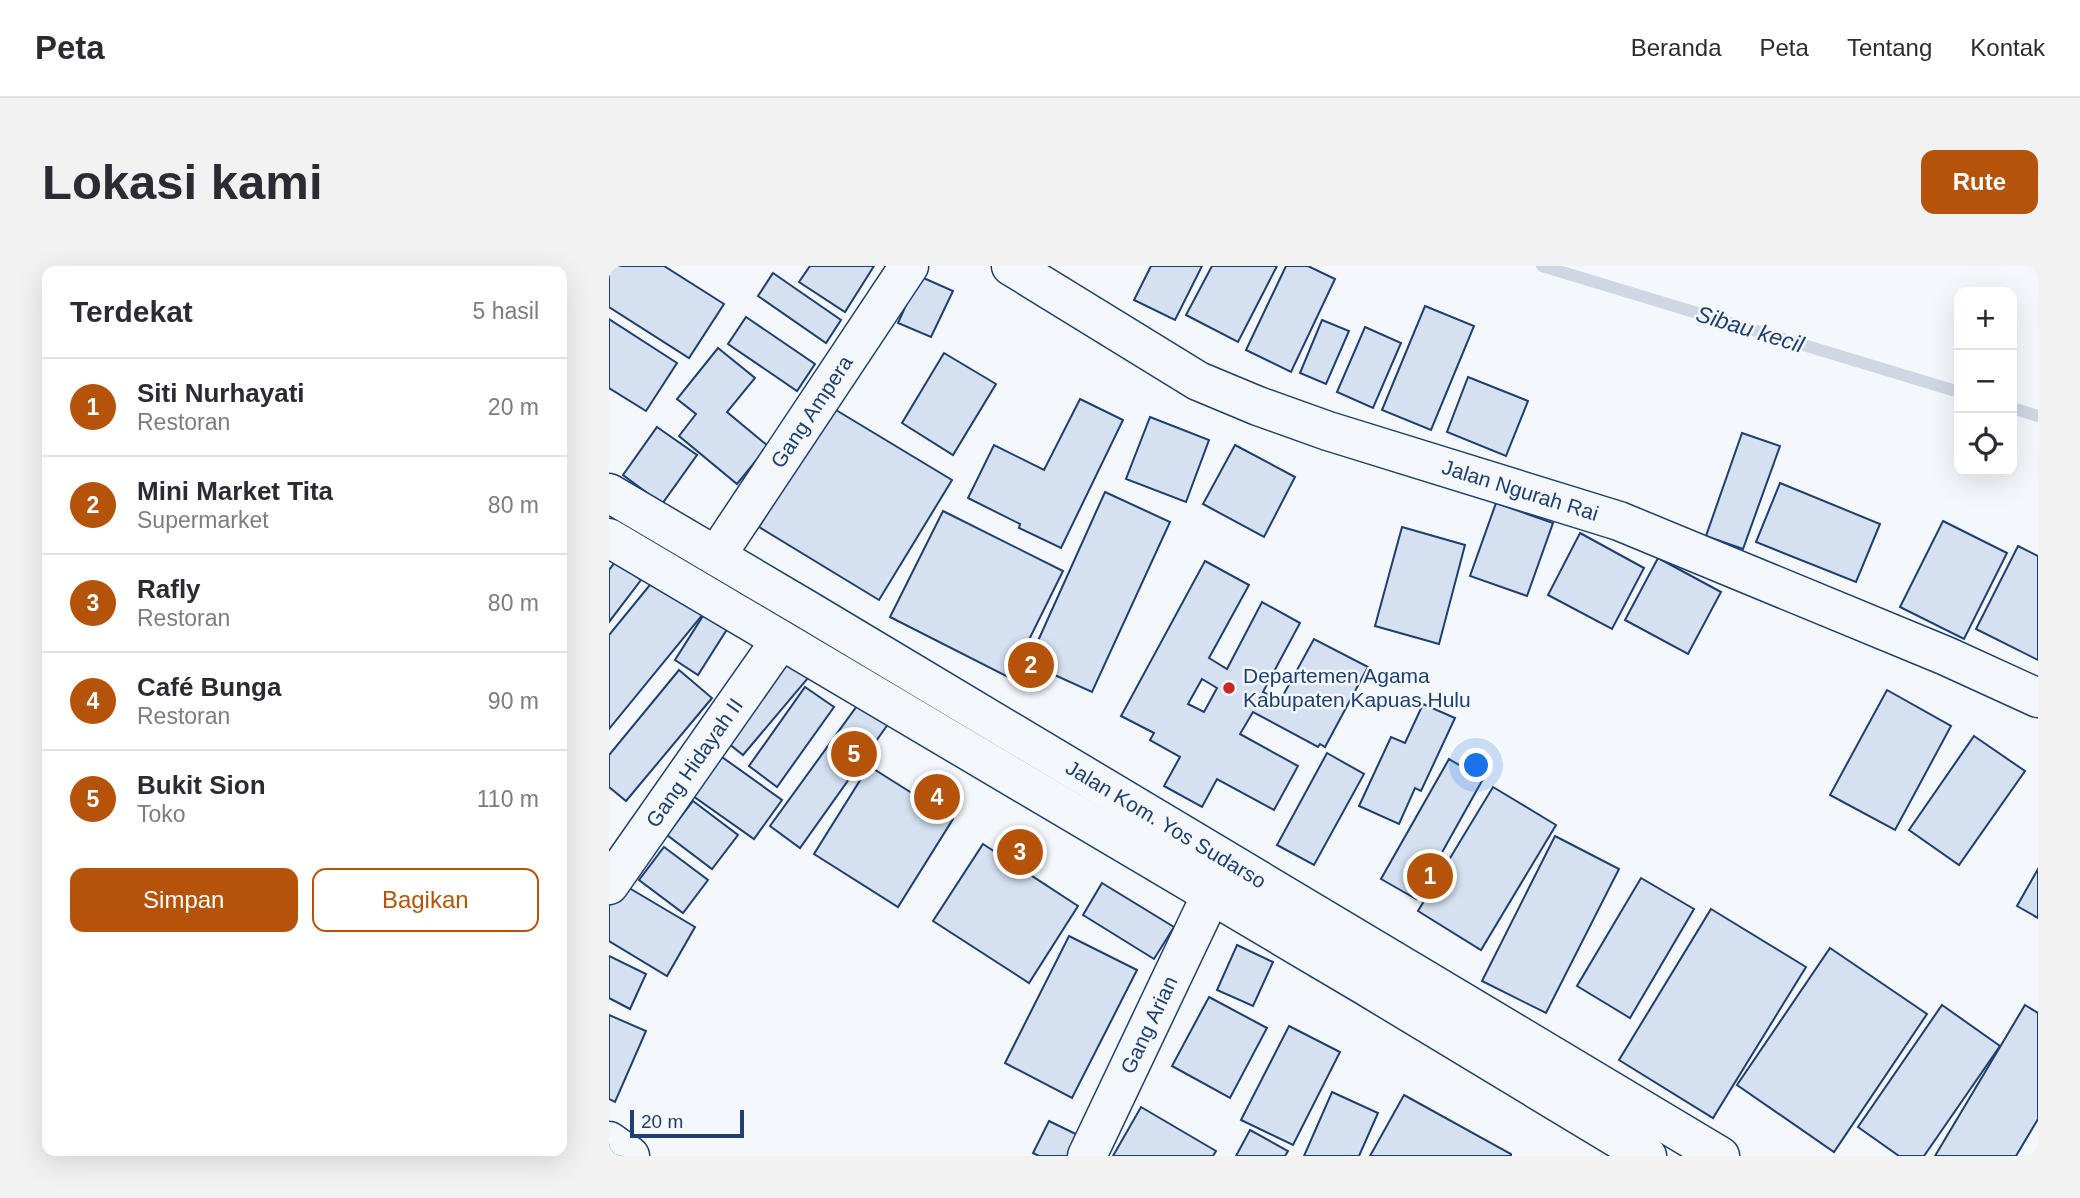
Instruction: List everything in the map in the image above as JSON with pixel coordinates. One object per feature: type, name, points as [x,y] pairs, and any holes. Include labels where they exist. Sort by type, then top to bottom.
[{"type":"main road","name":"Gang Ampera","points":[[716,556],[909,266]]},
{"type":"main road","name":"Jalan Ngurah Rai","points":[[1011,266],[1198,381],[1328,431],[1619,522],[1946,656],[2038,698]]},
{"type":"main road","name":"Jalan Kom. Yos Sudarso","points":[[609,493],[716,556],[1421,999],[1720,1156]]},
{"type":"main road","name":"Jalan Kom. Yos Sudarso","points":[[609,538],[1211,895],[1373,970]]},
{"type":"main road","name":"Gang Hidayah II","points":[[609,886],[780,641]]},
{"type":"main road","name":"Gang Arian","points":[[1087,1156],[1211,895]]},
{"type":"main road","name":"Jalan Kom. Yos Sudarso","points":[[1421,999],[1647,1156]]},
{"type":"main road","points":[[609,1141],[630,1156]]},
{"type":"building","points":[[613,266],[664,266],[724,304],[689,358],[609,307],[609,272]]},
{"type":"building","points":[[810,266],[874,266],[845,312],[799,282]]},
{"type":"building","points":[[1151,266],[1202,266],[1175,320],[1134,300]]},
{"type":"building","points":[[1212,266],[1277,266],[1238,342],[1186,315]]},
{"type":"building","points":[[1286,266],[1308,266],[1335,279],[1291,372],[1246,350]]},
{"type":"building","points":[[773,273],[841,320],[826,343],[758,296]]},
{"type":"building","points":[[919,276],[953,291],[931,337],[898,323]]},
{"type":"building","points":[[1425,306],[1474,326],[1431,430],[1382,410]]},
{"type":"building","points":[[746,317],[815,364],[797,391],[728,344]]},
{"type":"building","points":[[609,319],[677,363],[646,411],[609,388]]},
{"type":"building","points":[[1322,320],[1349,331],[1326,384],[1300,373]]},
{"type":"building","points":[[1365,327],[1401,343],[1373,408],[1337,392]]},
{"type":"building","points":[[718,348],[755,378],[727,412],[768,446],[737,484],[679,436],[696,414],[677,399]]},
{"type":"building","points":[[944,353],[996,384],[953,455],[902,423]]},
{"type":"building","points":[[1468,377],[1528,401],[1506,456],[1447,432]]},
{"type":"building","points":[[1080,399],[1123,420],[1061,548],[1019,528],[1020,524],[968,498],[994,445],[1044,470]]},
{"type":"building","points":[[831,407],[952,480],[879,600],[759,527]]},
{"type":"building","points":[[1150,417],[1209,440],[1186,502],[1126,479]]},
{"type":"building","points":[[657,427],[697,455],[662,504],[623,475]]},
{"type":"building","points":[[1742,433],[1780,446],[1743,549],[1706,536]]},
{"type":"building","points":[[1235,445],[1295,477],[1264,537],[1203,504]]},
{"type":"building","points":[[1780,483],[1880,524],[1856,582],[1756,542]]},
{"type":"building","points":[[1105,492],[1170,522],[1092,692],[1028,663]]},
{"type":"building","points":[[1496,503],[1553,523],[1527,596],[1470,576]]},
{"type":"building","points":[[943,511],[1063,571],[1010,678],[890,617]]},
{"type":"building","points":[[1943,521],[2007,553],[1964,639],[1900,607]]},
{"type":"building","points":[[1402,527],[1465,545],[1439,644],[1375,626]]},
{"type":"building","points":[[1580,533],[1644,568],[1612,629],[1548,595]]},
{"type":"building","points":[[2018,546],[2038,556],[2038,660],[1976,629]]},
{"type":"building","points":[[1658,558],[1721,592],[1688,654],[1625,620]]},
{"type":"building","points":[[616,561],[641,580],[609,622],[609,570]]},
{"type":"building","points":[[1205,561],[1249,585],[1209,658],[1227,669],[1262,602],[1300,623],[1263,692],[1280,701],[1314,639],[1368,667],[1325,747],[1320,744],[1318,747],[1253,712],[1240,734],[1298,766],[1274,810],[1217,779],[1202,807],[1164,786],[1180,757],[1150,740],[1154,733],[1121,716]],"holes":[[[1202,679],[1217,688],[1204,712],[1188,704]]]},
{"type":"building","points":[[658,575],[704,613],[609,729],[609,635]]},
{"type":"building","points":[[708,608],[731,623],[698,675],[675,660]]},
{"type":"building","points":[[789,651],[814,671],[743,755],[718,735]]},
{"type":"building","points":[[679,670],[712,698],[626,801],[609,787],[609,755]]},
{"type":"building","points":[[805,687],[834,707],[777,787],[749,766]]},
{"type":"building","points":[[1887,690],[1951,726],[1895,830],[1830,795]]},
{"type":"building","points":[[862,699],[891,720],[800,848],[770,826]]},
{"type":"building","points":[[1423,704],[1455,718],[1421,791],[1415,788],[1399,824],[1359,806],[1391,737],[1405,743]]},
{"type":"building","points":[[1974,736],[2025,771],[1959,865],[1909,830]]},
{"type":"building","points":[[1327,753],[1364,774],[1314,865],[1277,845]]},
{"type":"building","points":[[722,757],[782,800],[754,839],[693,796]]},
{"type":"building","points":[[1449,759],[1483,779],[1416,899],[1381,879]]},
{"type":"building","points":[[869,766],[953,819],[898,907],[814,854]]},
{"type":"building","points":[[1493,787],[1556,825],[1481,950],[1418,911]]},
{"type":"building","points":[[693,801],[738,835],[712,869],[667,835]]},
{"type":"building","points":[[1555,836],[1619,869],[1546,1013],[1482,981]]},
{"type":"building","points":[[983,844],[1078,906],[1029,983],[933,921]]},
{"type":"building","points":[[664,847],[708,880],[683,913],[639,880]]},
{"type":"building","points":[[2038,869],[2038,918],[2017,906]]},
{"type":"building","points":[[1641,878],[1694,909],[1630,1018],[1577,986]]},
{"type":"building","points":[[619,882],[695,927],[667,976],[609,941],[609,899]]},
{"type":"building","points":[[1102,883],[1174,927],[1154,959],[1083,915]]},
{"type":"building","points":[[1711,909],[1806,967],[1713,1118],[1619,1060]]},
{"type":"building","points":[[1069,936],[1137,970],[1072,1098],[1005,1063]]},
{"type":"building","points":[[1237,945],[1273,962],[1253,1006],[1217,990]]},
{"type":"building","points":[[1830,948],[1927,1014],[1834,1152],[1737,1085]]},
{"type":"building","points":[[609,956],[646,974],[630,1009],[609,998]]},
{"type":"building","points":[[1209,997],[1267,1028],[1230,1098],[1172,1066]]},
{"type":"building","points":[[1942,1005],[2000,1046],[1924,1156],[1899,1156],[1858,1127]]},
{"type":"building","points":[[2025,1005],[2038,1013],[2038,1119],[2016,1156],[1935,1156]]},
{"type":"building","points":[[609,1015],[646,1031],[615,1102],[609,1099]]},
{"type":"building","points":[[1289,1026],[1340,1052],[1293,1145],[1241,1120]]},
{"type":"building","points":[[1332,1092],[1378,1113],[1359,1156],[1304,1156]]},
{"type":"building","points":[[1404,1095],[1511,1154],[1511,1156],[1370,1156]]},
{"type":"building","points":[[1141,1107],[1216,1151],[1213,1156],[1113,1156]]},
{"type":"building","points":[[1049,1121],[1084,1138],[1076,1156],[1039,1156],[1033,1153]]},
{"type":"building","points":[[1250,1130],[1288,1151],[1285,1156],[1236,1156]]},
{"type":"waterway","name":"Sibau kecil","points":[[1542,266],[1954,390]]},
{"type":"waterway","name":"Sibau kecil","points":[[2017,410],[2038,416]]},
{"type":"place","name":"Mini Market Tita","points":[[1031,665]]},
{"type":"place","name":"Departemen Agama Kabupaten Kapuas Hulu","points":[[1229,688]]},
{"type":"place","name":"Bukit Sion","points":[[854,754]]},
{"type":"place","name":"Café Bunga","points":[[937,797]]},
{"type":"place","name":"Rafly","points":[[1020,852]]},
{"type":"place","name":"Siti Nurhayati","points":[[1430,876]]}]
